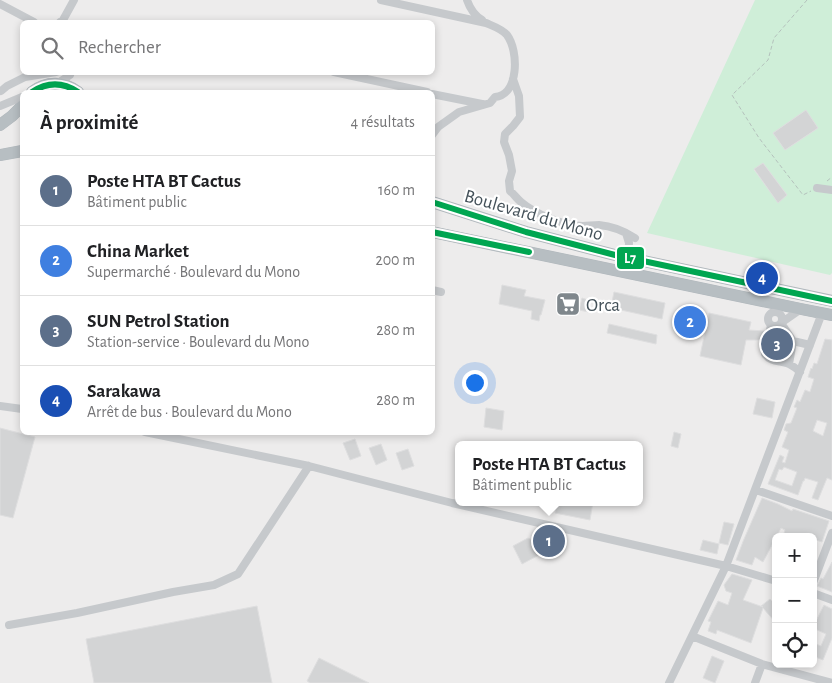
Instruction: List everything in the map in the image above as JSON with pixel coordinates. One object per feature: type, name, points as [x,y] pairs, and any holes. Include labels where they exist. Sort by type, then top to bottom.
[{"type":"highway","points":[[36,90],[52,83],[57,78],[75,90]]},
{"type":"highway","points":[[0,125],[12,116],[18,104]]},
{"type":"highway","points":[[0,155],[20,151]]},
{"type":"highway","name":"Boulevard du Mono","points":[[435,203],[526,232],[628,258],[832,301]]},
{"type":"highway","name":"Boulevard du Mono","points":[[435,233],[827,314]]},
{"type":"street","points":[[63,20],[74,0]]},
{"type":"street","points":[[381,0],[486,23]]},
{"type":"street","points":[[435,131],[459,112],[490,104],[495,97],[500,96],[509,87],[513,79],[516,58],[506,35],[476,16],[472,12],[467,0]]},
{"type":"street","points":[[0,6],[30,20]]},
{"type":"street","points":[[0,91],[25,77],[57,78],[70,75]]},
{"type":"street","points":[[348,75],[418,90]]},
{"type":"street","points":[[513,79],[519,96],[520,117],[505,134],[504,142],[512,171],[509,181],[510,191],[522,203],[548,218],[582,226],[608,226],[635,238]]},
{"type":"street","points":[[0,81],[2,86],[0,91]]},
{"type":"street","points":[[435,95],[484,105]]},
{"type":"street","points":[[0,106],[18,104]]},
{"type":"street","points":[[0,112],[18,104]]},
{"type":"street","points":[[817,188],[832,190]]},
{"type":"street","points":[[626,233],[629,243],[628,258]]},
{"type":"street","points":[[435,291],[441,292]]},
{"type":"street","points":[[764,301],[771,325],[765,354],[770,360],[789,364],[800,372]]},
{"type":"street","points":[[771,325],[776,326],[800,309]]},
{"type":"street","points":[[768,315],[774,311],[779,312],[782,318],[781,323],[793,341],[810,345]]},
{"type":"street","points":[[669,683],[726,566],[810,345],[827,314]]},
{"type":"street","points":[[789,364],[793,341]]},
{"type":"street","points":[[0,406],[20,409]]},
{"type":"street","points":[[159,435],[309,466],[455,504]]},
{"type":"street","points":[[9,625],[214,585],[238,574],[309,466]]},
{"type":"street","points":[[756,490],[832,516]]},
{"type":"street","points":[[465,506],[726,566],[772,580]]},
{"type":"street","points":[[815,578],[832,533]]},
{"type":"street","points":[[817,594],[832,600]]},
{"type":"street","points":[[692,636],[762,664],[828,682]]},
{"type":"street","points":[[755,683],[762,664]]},
{"type":"path","points":[[807,0],[774,38],[768,60],[732,95],[759,138],[803,195],[832,177]]},
{"type":"green space","points":[[755,0],[832,0],[832,273],[830,275],[647,233]],"holes":[[[805,111],[818,128],[785,150],[773,133]],[[763,163],[787,195],[778,202],[754,170]]]},
{"type":"building","points":[[806,110],[818,128],[785,150],[773,133]]},
{"type":"building","points":[[763,163],[787,195],[778,203],[754,169]]},
{"type":"building","points":[[502,285],[526,290],[524,296],[545,300],[539,321],[531,319],[532,311],[499,304]]},
{"type":"building","points":[[614,292],[665,303],[662,319],[611,307]]},
{"type":"building","points":[[582,298],[591,301],[589,312],[579,310]]},
{"type":"building","points":[[709,313],[751,322],[749,330],[764,331],[762,340],[746,340],[741,365],[700,356]]},
{"type":"building","points":[[609,324],[657,335],[656,344],[607,333]]},
{"type":"building","points":[[775,335],[782,337],[780,352],[771,351]]},
{"type":"building","points":[[825,339],[832,340],[832,480],[827,478],[818,500],[812,498],[818,482],[805,478],[798,495],[768,484],[780,455],[784,457],[782,462],[785,463],[789,450],[782,447],[788,432],[784,430],[786,424],[791,423],[797,408],[794,407],[797,400],[800,402],[805,390],[810,392],[814,379],[808,377],[814,363],[817,364]],"holes":[[[817,420],[827,423],[823,436],[813,431]],[[784,467],[797,472],[792,486],[775,480],[779,469],[782,470]]]},
{"type":"building","points":[[757,398],[775,402],[772,418],[753,414]]},
{"type":"building","points":[[486,408],[504,411],[502,430],[484,427]]},
{"type":"building","points":[[0,428],[20,433],[20,435],[35,437],[13,518],[0,515]]},
{"type":"building","points":[[674,432],[681,434],[678,448],[671,446]]},
{"type":"building","points":[[355,439],[361,456],[350,460],[343,443]]},
{"type":"building","points":[[381,444],[387,460],[376,465],[369,448]]},
{"type":"building","points":[[408,449],[414,466],[402,470],[396,453]]},
{"type":"building","points":[[762,498],[792,511],[793,509],[829,521],[822,542],[817,540],[817,533],[784,533],[785,530],[781,528],[778,533],[772,533],[772,545],[763,562],[755,557],[752,565],[736,560]]},
{"type":"building","points":[[556,506],[592,506],[590,520],[555,513]]},
{"type":"building","points":[[724,522],[734,524],[728,545],[719,543]]},
{"type":"building","points":[[528,538],[532,540],[539,555],[522,564],[513,546]]},
{"type":"building","points":[[703,540],[719,544],[717,554],[700,550]]},
{"type":"building","points":[[832,562],[832,592],[817,586],[821,578],[823,579]]},
{"type":"building","points":[[732,574],[752,580],[743,600],[763,607],[761,606],[770,599],[772,601],[772,618],[763,608],[751,643],[717,630],[716,634],[708,631],[711,622],[708,621],[718,601],[728,605],[732,593],[726,591],[724,585]]},
{"type":"building","points":[[824,605],[832,609],[832,638],[823,660],[817,658],[817,644],[821,646],[826,634],[817,630],[817,619]]},
{"type":"building","points":[[257,606],[272,683],[94,683],[86,639]]},
{"type":"building","points":[[712,656],[724,661],[715,683],[703,678]]},
{"type":"building","points":[[319,658],[369,683],[310,683],[307,681]]},
{"type":"transit line","name":"L7","points":[[36,90],[43,86],[55,84],[67,86],[74,90]]},
{"type":"transit line","name":"L7","points":[[435,203],[526,232],[615,255],[832,301]]},
{"type":"transit line","name":"L7","points":[[435,233],[529,252]]},
{"type":"place","name":"Sarakawa","points":[[762,278]]},
{"type":"place","name":"Orca","points":[[568,304]]},
{"type":"place","name":"China Market","points":[[690,322]]},
{"type":"place","name":"SUN Petrol Station","points":[[777,344]]},
{"type":"place","name":"Poste HTA BT Cactus","points":[[549,541]]}]
